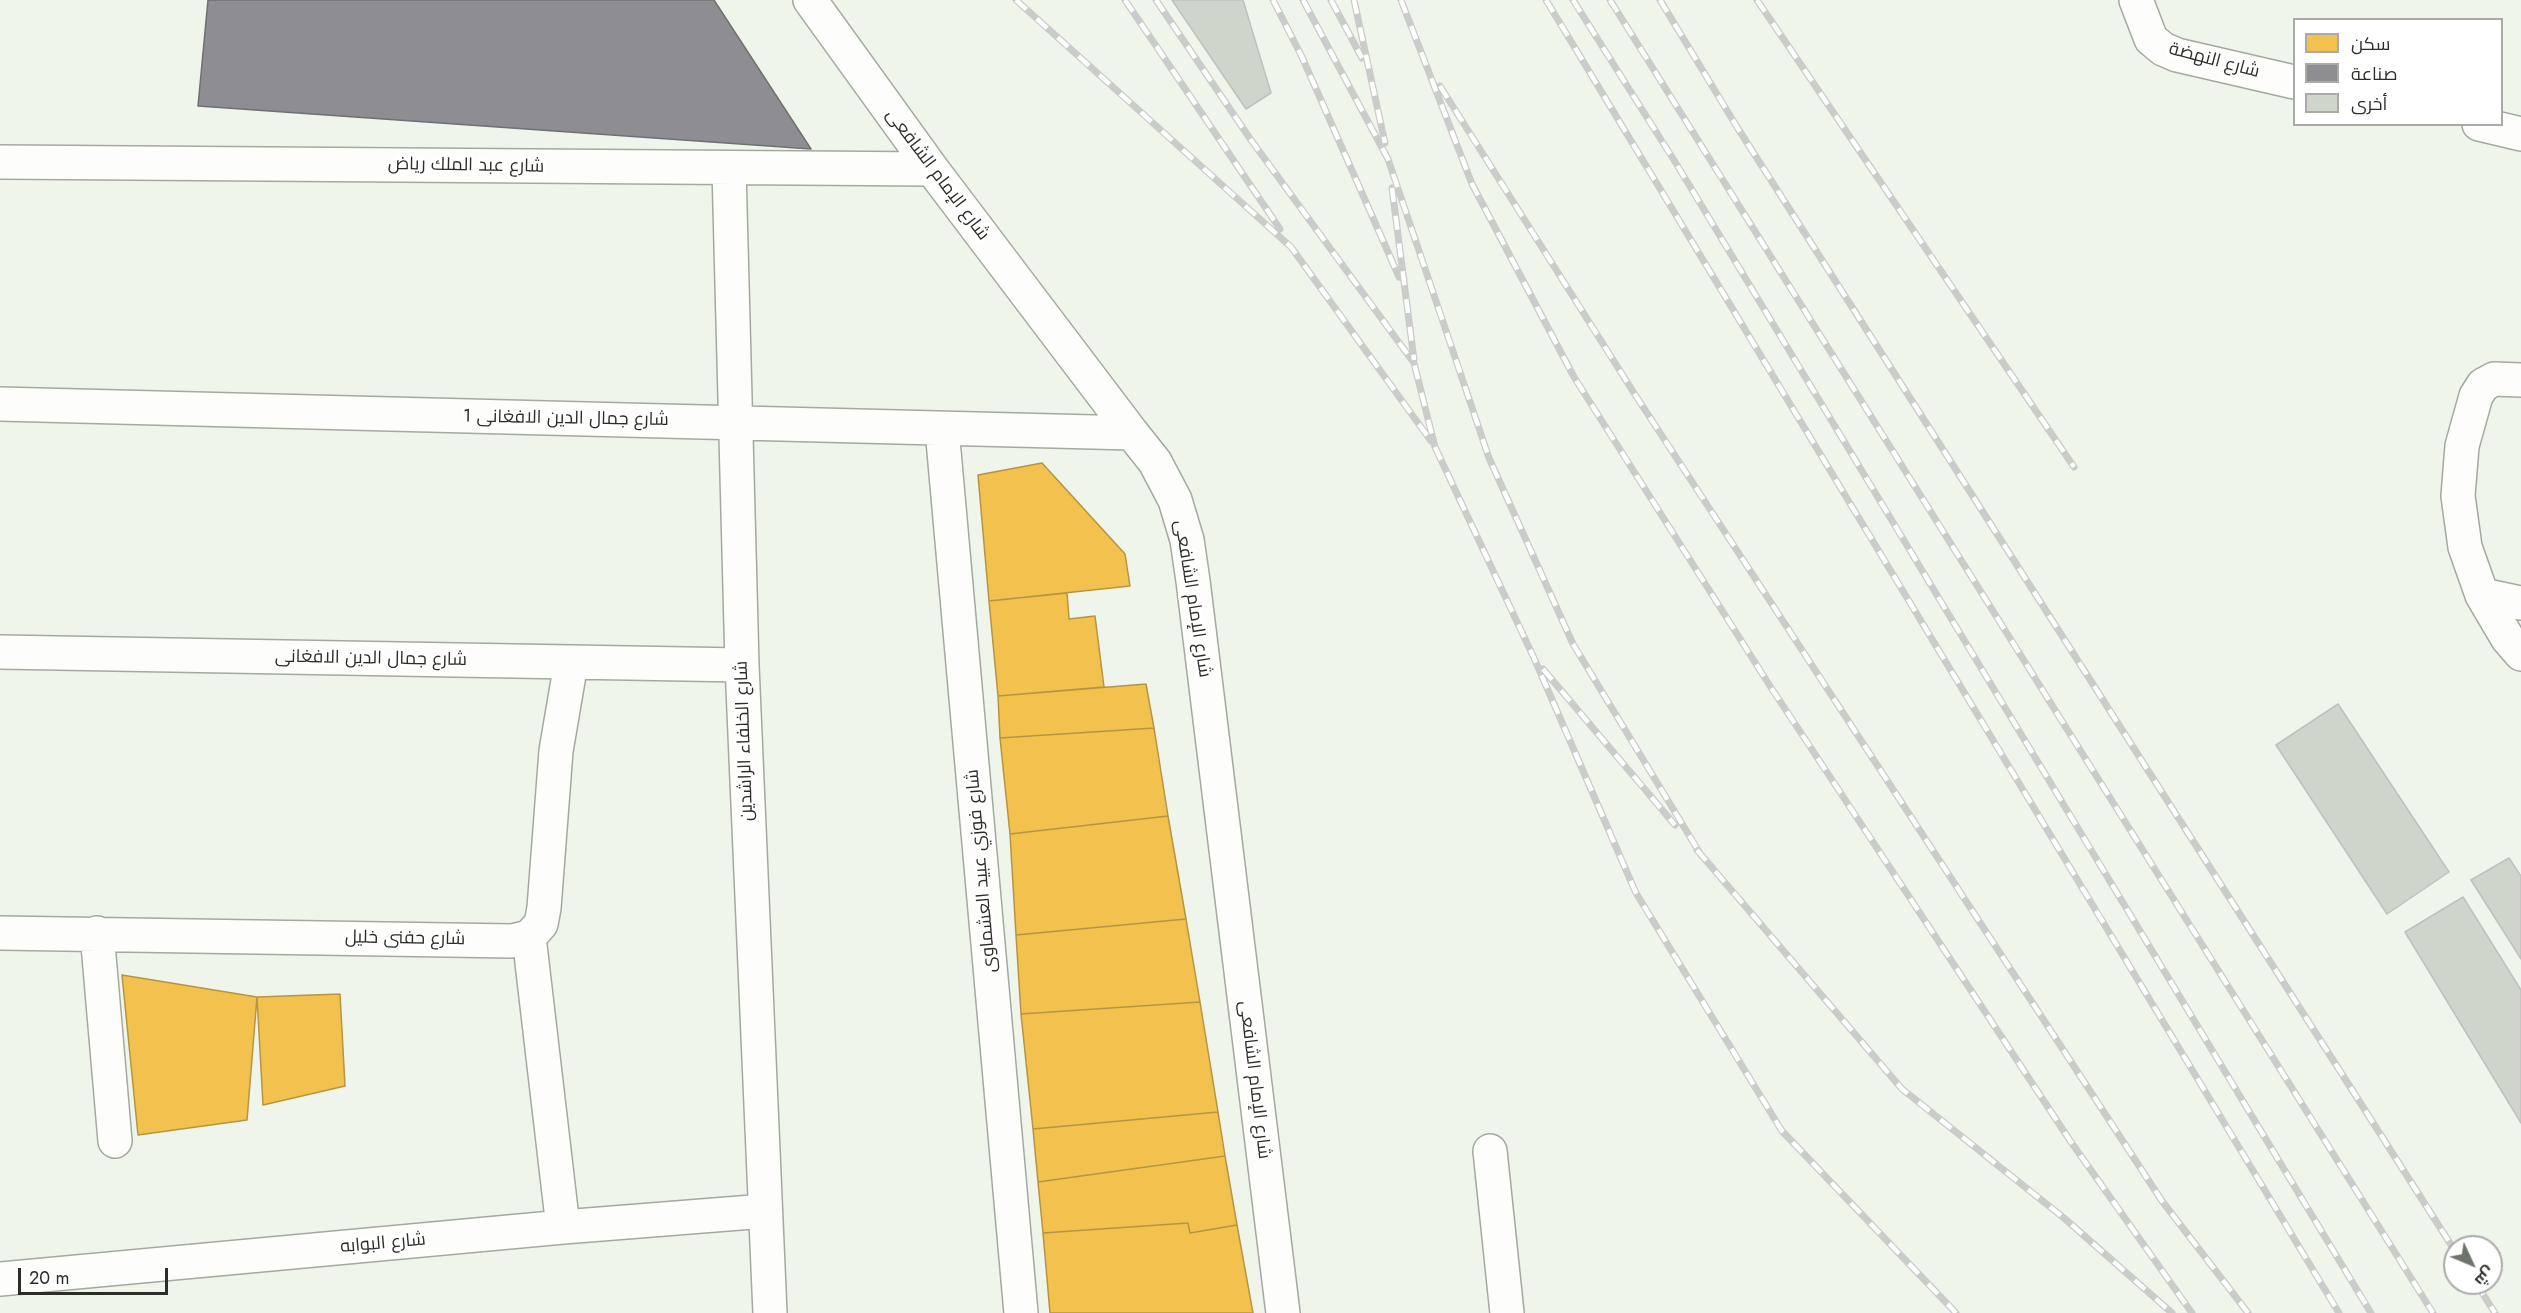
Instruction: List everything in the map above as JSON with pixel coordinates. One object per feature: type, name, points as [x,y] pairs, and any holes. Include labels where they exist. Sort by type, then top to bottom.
[{"type":"street","name":"شارع الإمام الشافعى","points":[[810,0],[932,169],[1155,462],[1175,500],[1187,540],[1283,1313]]},
{"type":"street","name":"شارع النهضة","points":[[2140,12],[2151,39],[2163,49],[2177,55],[2293,82]]},
{"type":"street","points":[[2487,126],[2521,134]]},
{"type":"street","name":"شارع عبد الملك رياض","points":[[0,162],[932,169]]},
{"type":"street","name":"شارع الخلفاء الراشدين","points":[[729,169],[742,665],[770,1313]]},
{"type":"street","points":[[2521,380],[2494,379],[2483,386],[2476,396],[2462,446],[2458,496],[2466,547],[2482,595],[2508,639],[2521,654]]},
{"type":"street","name":"شارع جمال الدين الافغانى 1","points":[[0,404],[1132,434]]},
{"type":"street","name":"شارع فوزي عبيد العشماوى","points":[[942,429],[1021,1313]]},
{"type":"street","points":[[2482,595],[2521,603]]},
{"type":"street","name":"شارع جمال الدين الافغانى","points":[[0,652],[742,665]]},
{"type":"street","points":[[563,1227],[529,937],[541,924],[544,908],[556,751],[570,663]]},
{"type":"street","name":"شارع حفنى خليل","points":[[0,933],[512,941],[529,937]]},
{"type":"street","points":[[97,933],[116,1141]]},
{"type":"street","points":[[1490,1151],[1507,1313]]},
{"type":"street","name":"شارع البوابه","points":[[0,1280],[563,1227],[765,1211]]},
{"type":"building: سكن","points":[[1042,463],[1125,554],[1130,586],[989,601],[978,475]]},
{"type":"building: سكن","points":[[1067,593],[1069,619],[1095,616],[1104,687],[998,696],[989,601]]},
{"type":"building: سكن","points":[[1146,684],[1154,728],[1000,738],[998,696]]},
{"type":"building: سكن","points":[[1154,728],[1168,816],[1010,834],[1000,738]]},
{"type":"building: سكن","points":[[1168,816],[1186,919],[1016,935],[1010,834]]},
{"type":"building: سكن","points":[[1186,919],[1200,1002],[1021,1014],[1016,935]]},
{"type":"building: سكن","points":[[122,975],[257,997],[247,1120],[138,1135]]},
{"type":"building: سكن","points":[[340,994],[345,1086],[263,1105],[257,997]]},
{"type":"building: سكن","points":[[1200,1002],[1218,1112],[1033,1129],[1021,1014]]},
{"type":"building: سكن","points":[[1218,1112],[1225,1156],[1038,1182],[1033,1129]]},
{"type":"building: سكن","points":[[1225,1156],[1237,1225],[1190,1233],[1188,1223],[1043,1233],[1038,1182]]},
{"type":"building: سكن","points":[[1188,1223],[1190,1233],[1237,1225],[1253,1313],[1050,1313],[1043,1233]]},
{"type":"building: صناعة","points":[[208,0],[714,0],[811,149],[198,106]]},
{"type":"building: أخرى","points":[[1172,0],[1243,0],[1271,93],[1246,109]]},
{"type":"building: أخرى","points":[[2338,704],[2449,872],[2387,914],[2276,745]]},
{"type":"building: أخرى","points":[[2509,858],[2521,876],[2521,959],[2471,880]]},
{"type":"building: أخرى","points":[[2463,897],[2521,990],[2521,1123],[2405,932]]},
{"type":"railway","points":[[1016,0],[1291,247],[1431,441]]},
{"type":"railway","points":[[1125,0],[1280,229]]},
{"type":"railway","points":[[1156,0],[1251,140],[1414,363],[1435,447],[1534,658],[1636,893],[1782,1131],[1956,1313]]},
{"type":"railway","points":[[1273,0],[1302,57],[1399,277]]},
{"type":"railway","points":[[1303,0],[1388,159],[1489,458],[1573,644],[1701,855]]},
{"type":"railway","points":[[1331,0],[1362,58]]},
{"type":"railway","points":[[1354,0],[1385,143]]},
{"type":"railway","points":[[1401,0],[1472,184],[1574,377],[1770,686],[2071,1142],[2192,1313]]},
{"type":"railway","points":[[1546,0],[2339,1313]]},
{"type":"railway","points":[[1573,0],[1677,165],[2371,1313]]},
{"type":"railway","points":[[1610,0],[2433,1313]]},
{"type":"railway","points":[[1660,0],[1737,127],[2445,1235]]},
{"type":"railway","points":[[1757,0],[2074,467]]},
{"type":"railway","points":[[1440,86],[1634,393],[2162,1201],[2248,1313]]},
{"type":"railway","points":[[1392,188],[1414,360]]},
{"type":"railway","points":[[1543,669],[1675,825]]},
{"type":"railway","points":[[1697,850],[1902,1089],[2064,1218],[2172,1313]]},
{"type":"railway","points":[[2484,1295],[2495,1313]]}]
